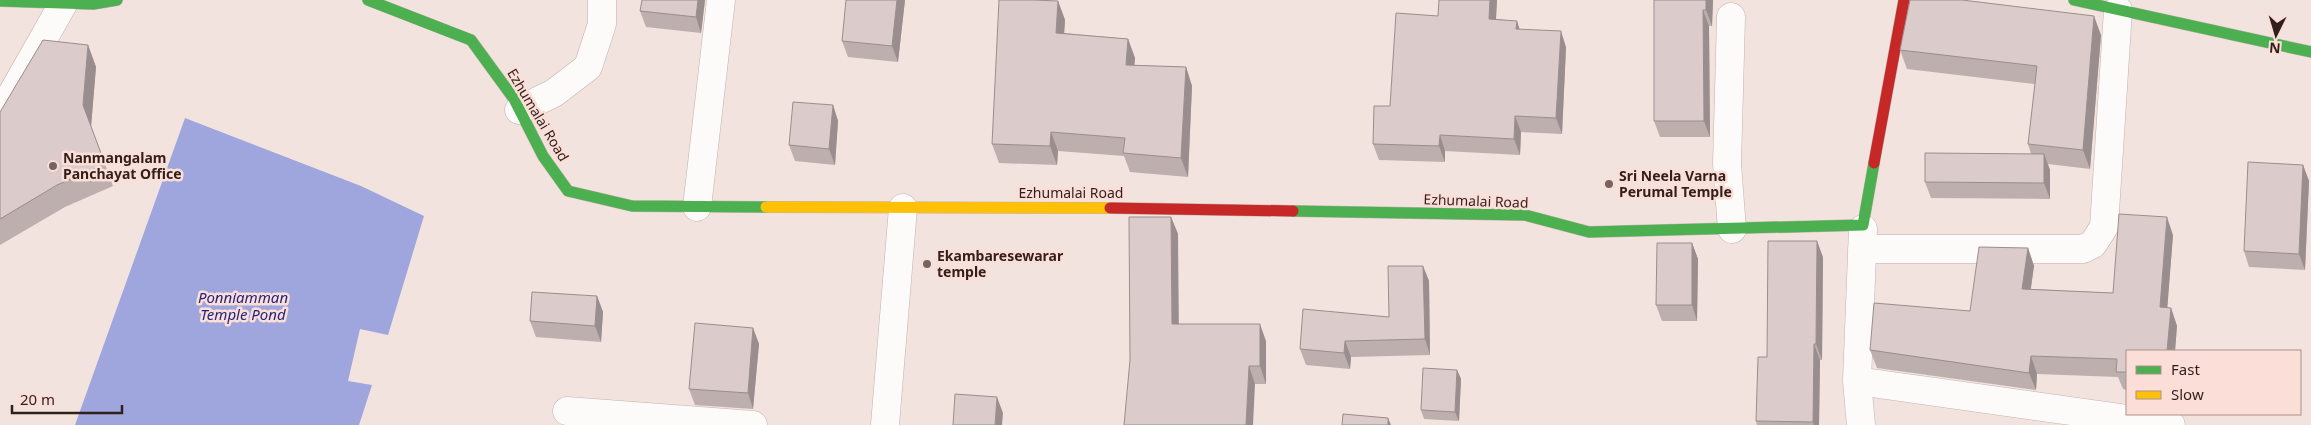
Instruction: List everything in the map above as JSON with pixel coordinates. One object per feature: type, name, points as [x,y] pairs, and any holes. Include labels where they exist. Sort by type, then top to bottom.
[{"type":"street","points":[[0,2],[93,4],[117,0]]},
{"type":"street","name":"Ezhumalai Road","points":[[368,0],[471,40],[514,100],[543,156],[568,191],[632,206],[1145,208],[1525,215],[1588,232],[1732,229],[1863,237]]},
{"type":"street","points":[[519,110],[554,93],[588,67],[602,24],[602,0]]},
{"type":"street","points":[[698,207],[721,0]]},
{"type":"street","points":[[1861,425],[1857,380],[1863,237],[1904,0]]},
{"type":"street","points":[[2074,0],[2311,52]]},
{"type":"street","points":[[0,115],[63,4]]},
{"type":"street","points":[[1863,237],[2083,249],[2093,244],[2104,227],[2118,10]]},
{"type":"street","points":[[1731,17],[1727,164],[1732,229]]},
{"type":"street","points":[[885,425],[903,208]]},
{"type":"street","points":[[1857,380],[2171,425]]},
{"type":"street","points":[[567,410],[753,425]]},
{"type":"water","name":"Ponniamman Temple Pond","points":[[185,118],[361,186],[424,216],[388,335],[360,329],[348,381],[372,385],[359,425],[75,425]]},
{"type":"building","points":[[642,0],[698,0],[696,17],[640,11]]},
{"type":"building","points":[[846,0],[897,0],[892,46],[842,41]]},
{"type":"building","points":[[999,0],[1058,1],[1056,33],[1128,39],[1126,65],[1186,67],[1181,158],[1123,153],[1125,138],[1051,132],[1050,146],[992,144]]},
{"type":"building","points":[[1439,0],[1490,0],[1489,19],[1517,21],[1516,29],[1561,31],[1556,118],[1515,116],[1514,139],[1440,135],[1439,146],[1373,144],[1374,106],[1390,106],[1396,13],[1438,16]]},
{"type":"building","points":[[1654,0],[1706,0],[1706,10],[1703,10],[1704,121],[1654,121]]},
{"type":"building","points":[[1910,0],[1962,0],[2094,16],[2083,150],[2028,144],[2037,66],[1900,50]]},
{"type":"building","name":"Nanmangalam Panchayat Office","points":[[43,40],[88,45],[83,105],[105,164],[57,185],[0,219],[0,112]]},
{"type":"building","points":[[793,102],[833,105],[829,149],[789,145]]},
{"type":"building","points":[[1925,153],[2044,154],[2044,183],[1925,182]]},
{"type":"building","points":[[2248,162],[2303,165],[2299,254],[2244,251]]},
{"type":"building","points":[[2119,214],[2167,217],[2160,307],[2171,308],[2167,350],[2126,350],[2126,372],[2116,372],[2117,359],[2031,356],[2029,373],[1870,350],[1874,303],[1970,311],[1979,247],[2028,248],[2022,289],[2113,293]]},
{"type":"building","points":[[1129,217],[1171,217],[1172,324],[1260,324],[1260,366],[1249,366],[1246,425],[1124,425],[1130,360]]},
{"type":"building","points":[[1768,241],[1817,241],[1813,422],[1756,421],[1758,357],[1767,357]]},
{"type":"building","points":[[1657,243],[1692,243],[1692,305],[1656,305]]},
{"type":"building","points":[[1388,266],[1423,266],[1425,339],[1345,341],[1344,353],[1300,349],[1303,309],[1389,317]]},
{"type":"building","points":[[532,292],[597,296],[595,326],[530,321]]},
{"type":"building","points":[[695,323],[753,328],[748,393],[689,389]]},
{"type":"building","points":[[1423,368],[1457,370],[1455,412],[1421,410]]},
{"type":"building","points":[[955,394],[997,397],[995,425],[953,425]]},
{"type":"building","points":[[1343,414],[1388,418],[1388,425],[1342,425]]},
{"type":"traffic: fast","points":[[0,1],[93,4],[117,0]]},
{"type":"traffic: fast","points":[[368,0],[471,40],[514,99],[543,156],[568,191],[632,206],[766,207]]},
{"type":"traffic: fast","points":[[2074,0],[2311,52]]},
{"type":"traffic: fast","points":[[1293,211],[1525,215],[1589,232],[1863,225],[1874,163]]},
{"type":"traffic: slow","points":[[766,207],[1110,208]]},
{"type":"traffic: jam","points":[[1874,163],[1904,0]]},
{"type":"traffic: jam","points":[[1110,208],[1293,211]]},
{"type":"place","name":"Nanmangalam Panchayat Office","points":[[53,166]]},
{"type":"place","name":"Sri Neela Varna Perumal Temple","points":[[1609,184]]},
{"type":"place","name":"Ekambaresewarar temple","points":[[927,264]]}]
